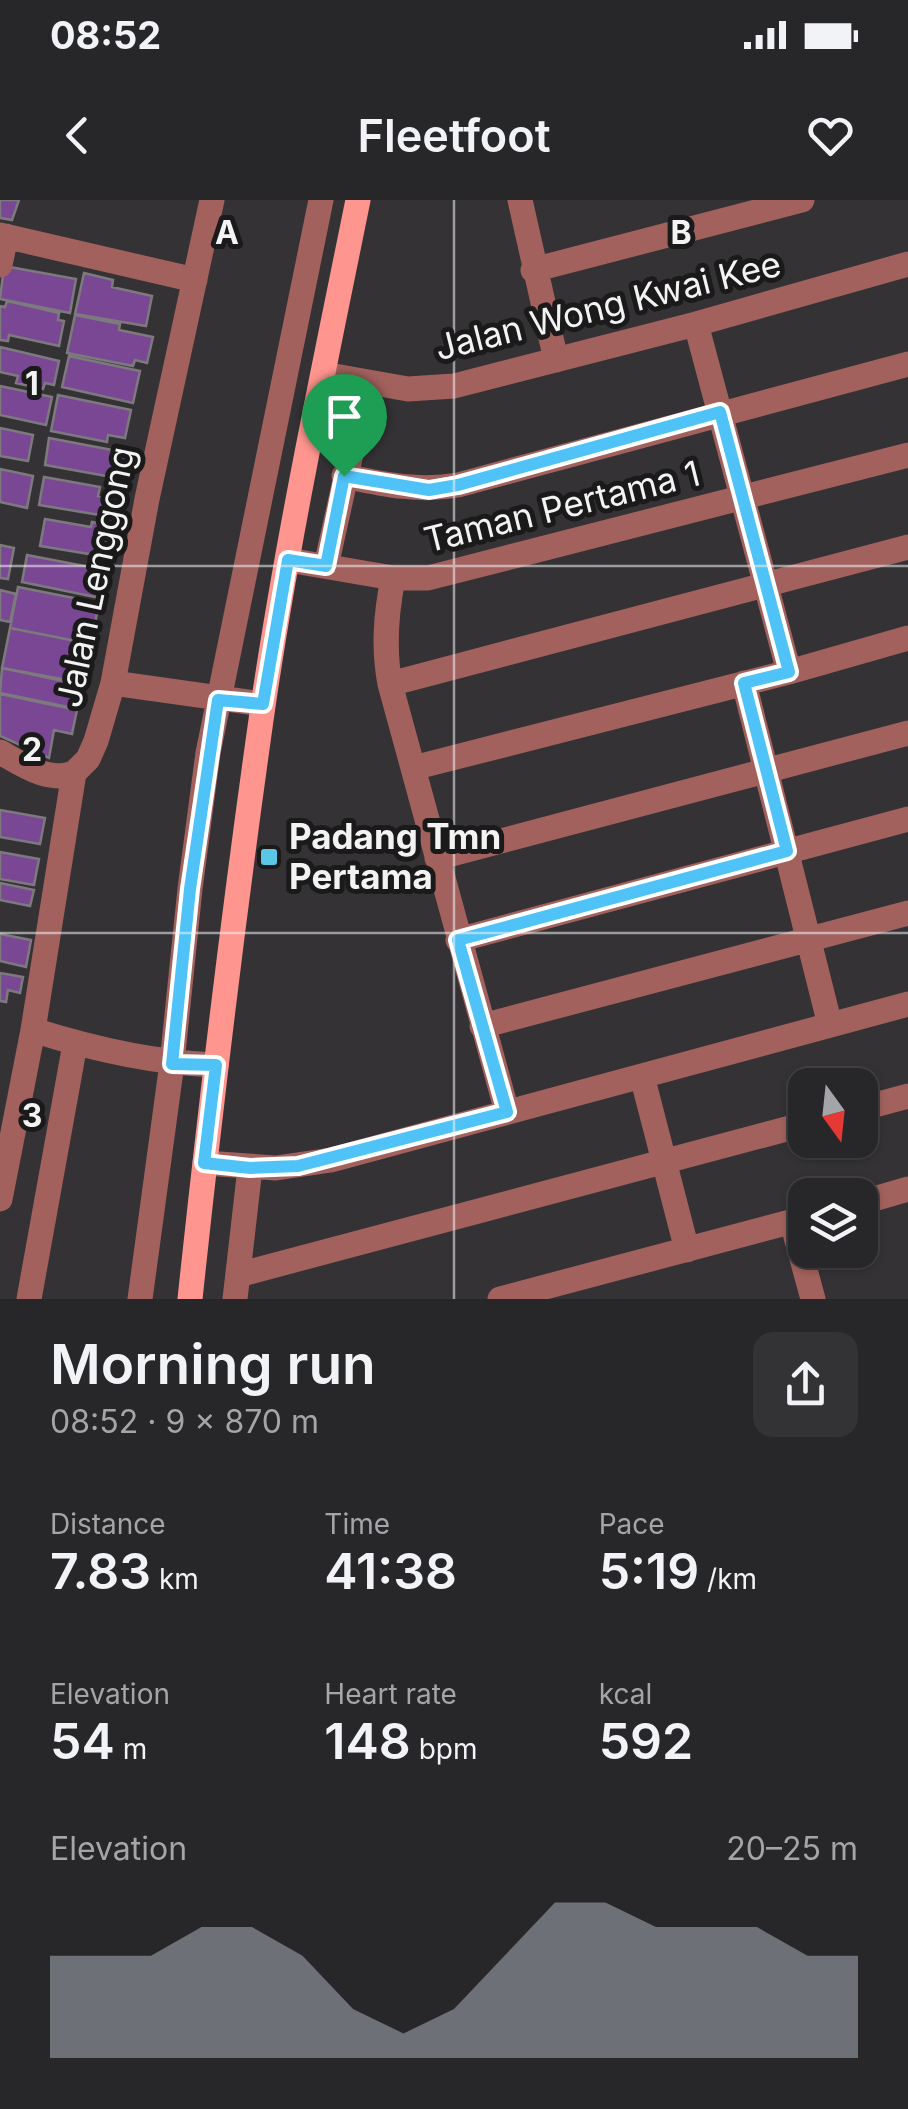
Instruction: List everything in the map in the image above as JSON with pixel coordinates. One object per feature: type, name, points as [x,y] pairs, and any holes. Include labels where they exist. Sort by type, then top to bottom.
[{"type":"main road","points":[[190,1299],[263,704],[358,200]]},
{"type":"street","name":"Jalan Lenggong","points":[[0,1199],[74,773],[88,759],[96,741],[112,684],[147,499],[212,200]]},
{"type":"street","points":[[140,1299],[172,1064],[190,889],[218,700],[322,200]]},
{"type":"street","points":[[520,200],[556,360]]},
{"type":"street","points":[[533,270],[802,200]]},
{"type":"street","points":[[0,265],[3,236],[195,280]]},
{"type":"street","name":"Jalan Wong Kwai Kee","points":[[323,374],[408,389],[454,386],[908,264]]},
{"type":"street","points":[[696,324],[789,672]]},
{"type":"street","points":[[344,476],[429,490],[458,485],[908,364]]},
{"type":"street","points":[[326,566],[366,382]]},
{"type":"street","name":"Taman Pertama 1","points":[[288,560],[393,578],[428,578],[908,455]]},
{"type":"street","points":[[390,684],[908,547]]},
{"type":"street","points":[[393,578],[385,646],[390,684],[507,1112]]},
{"type":"street","points":[[413,768],[908,638]]},
{"type":"street","points":[[744,683],[830,1025]]},
{"type":"street","points":[[112,684],[263,704]]},
{"type":"street","points":[[437,858],[908,733]]},
{"type":"street","points":[[0,752],[50,776],[74,773]]},
{"type":"street","points":[[458,940],[908,819]]},
{"type":"street","points":[[482,1026],[908,913]]},
{"type":"street","points":[[204,1163],[250,1168],[331,1160],[908,1004]]},
{"type":"street","points":[[32,1030],[75,1044],[172,1064],[216,1065]]},
{"type":"street","points":[[29,1299],[75,1044]]},
{"type":"street","points":[[642,1076],[687,1250]]},
{"type":"street","points":[[878,1104],[908,1096]]},
{"type":"street","points":[[250,1168],[237,1287],[788,1128]]},
{"type":"street","points":[[878,1198],[908,1189]]},
{"type":"street","points":[[500,1299],[788,1223]]},
{"type":"street","points":[[808,1268],[813,1299]]},
{"type":"building","points":[[0,200],[19,200],[12,220],[0,218]]},
{"type":"building","points":[[4,266],[76,279],[70,313],[0,299]]},
{"type":"building","points":[[84,273],[113,280],[112,287],[152,296],[146,326],[75,314]]},
{"type":"building","points":[[7,301],[59,313],[58,320],[64,321],[59,346],[9,335],[8,341],[0,340],[0,306],[5,307]]},
{"type":"building","points":[[75,315],[120,324],[119,330],[153,337],[147,363],[135,360],[133,366],[67,353]]},
{"type":"building","points":[[0,347],[59,361],[54,385],[45,383],[43,389],[16,383],[18,376],[0,372]]},
{"type":"building","points":[[69,356],[140,371],[133,403],[62,387]]},
{"type":"building","points":[[0,386],[52,397],[46,425],[0,415]]},
{"type":"building","points":[[58,395],[131,410],[125,438],[108,435],[107,442],[51,431]]},
{"type":"building","points":[[0,428],[33,435],[28,461],[0,456]]},
{"type":"building","points":[[49,438],[128,453],[123,479],[45,465]]},
{"type":"building","points":[[0,469],[33,476],[27,508],[0,502]]},
{"type":"building","points":[[44,477],[100,487],[100,515],[39,505]]},
{"type":"building","points":[[45,519],[91,527],[92,522],[104,524],[103,529],[112,531],[110,545],[97,543],[95,555],[40,546]]},
{"type":"building","points":[[0,545],[14,548],[8,579],[0,578]]},
{"type":"building","points":[[27,555],[105,570],[100,598],[22,582]]},
{"type":"building","points":[[18,587],[99,603],[91,644],[10,628]]},
{"type":"building","points":[[0,590],[16,594],[10,622],[0,620]]},
{"type":"building","points":[[10,628],[91,644],[83,683],[2,668]]},
{"type":"building","points":[[2,668],[82,685],[78,709],[0,693]]},
{"type":"building","points":[[0,694],[77,710],[72,734],[54,730],[49,758],[0,736]]},
{"type":"building","points":[[0,810],[45,818],[40,844],[0,837]]},
{"type":"building","points":[[0,852],[39,859],[34,885],[0,879]]},
{"type":"building","points":[[0,883],[34,890],[30,906],[0,900]]},
{"type":"building","points":[[0,934],[31,940],[26,967],[0,961]]},
{"type":"building","points":[[0,973],[23,977],[20,993],[8,990],[6,1002],[0,1001]]},
{"type":"place","name":"Padang Tmn Pertama","points":[[269,857]]},
{"type":"route","points":[[720,412],[789,672],[744,683],[787,851],[458,940],[507,1112],[298,1166],[250,1168],[204,1163],[216,1065],[172,1064],[190,889],[218,700],[263,704],[288,560],[326,566],[344,476],[429,490],[720,412]]}]
